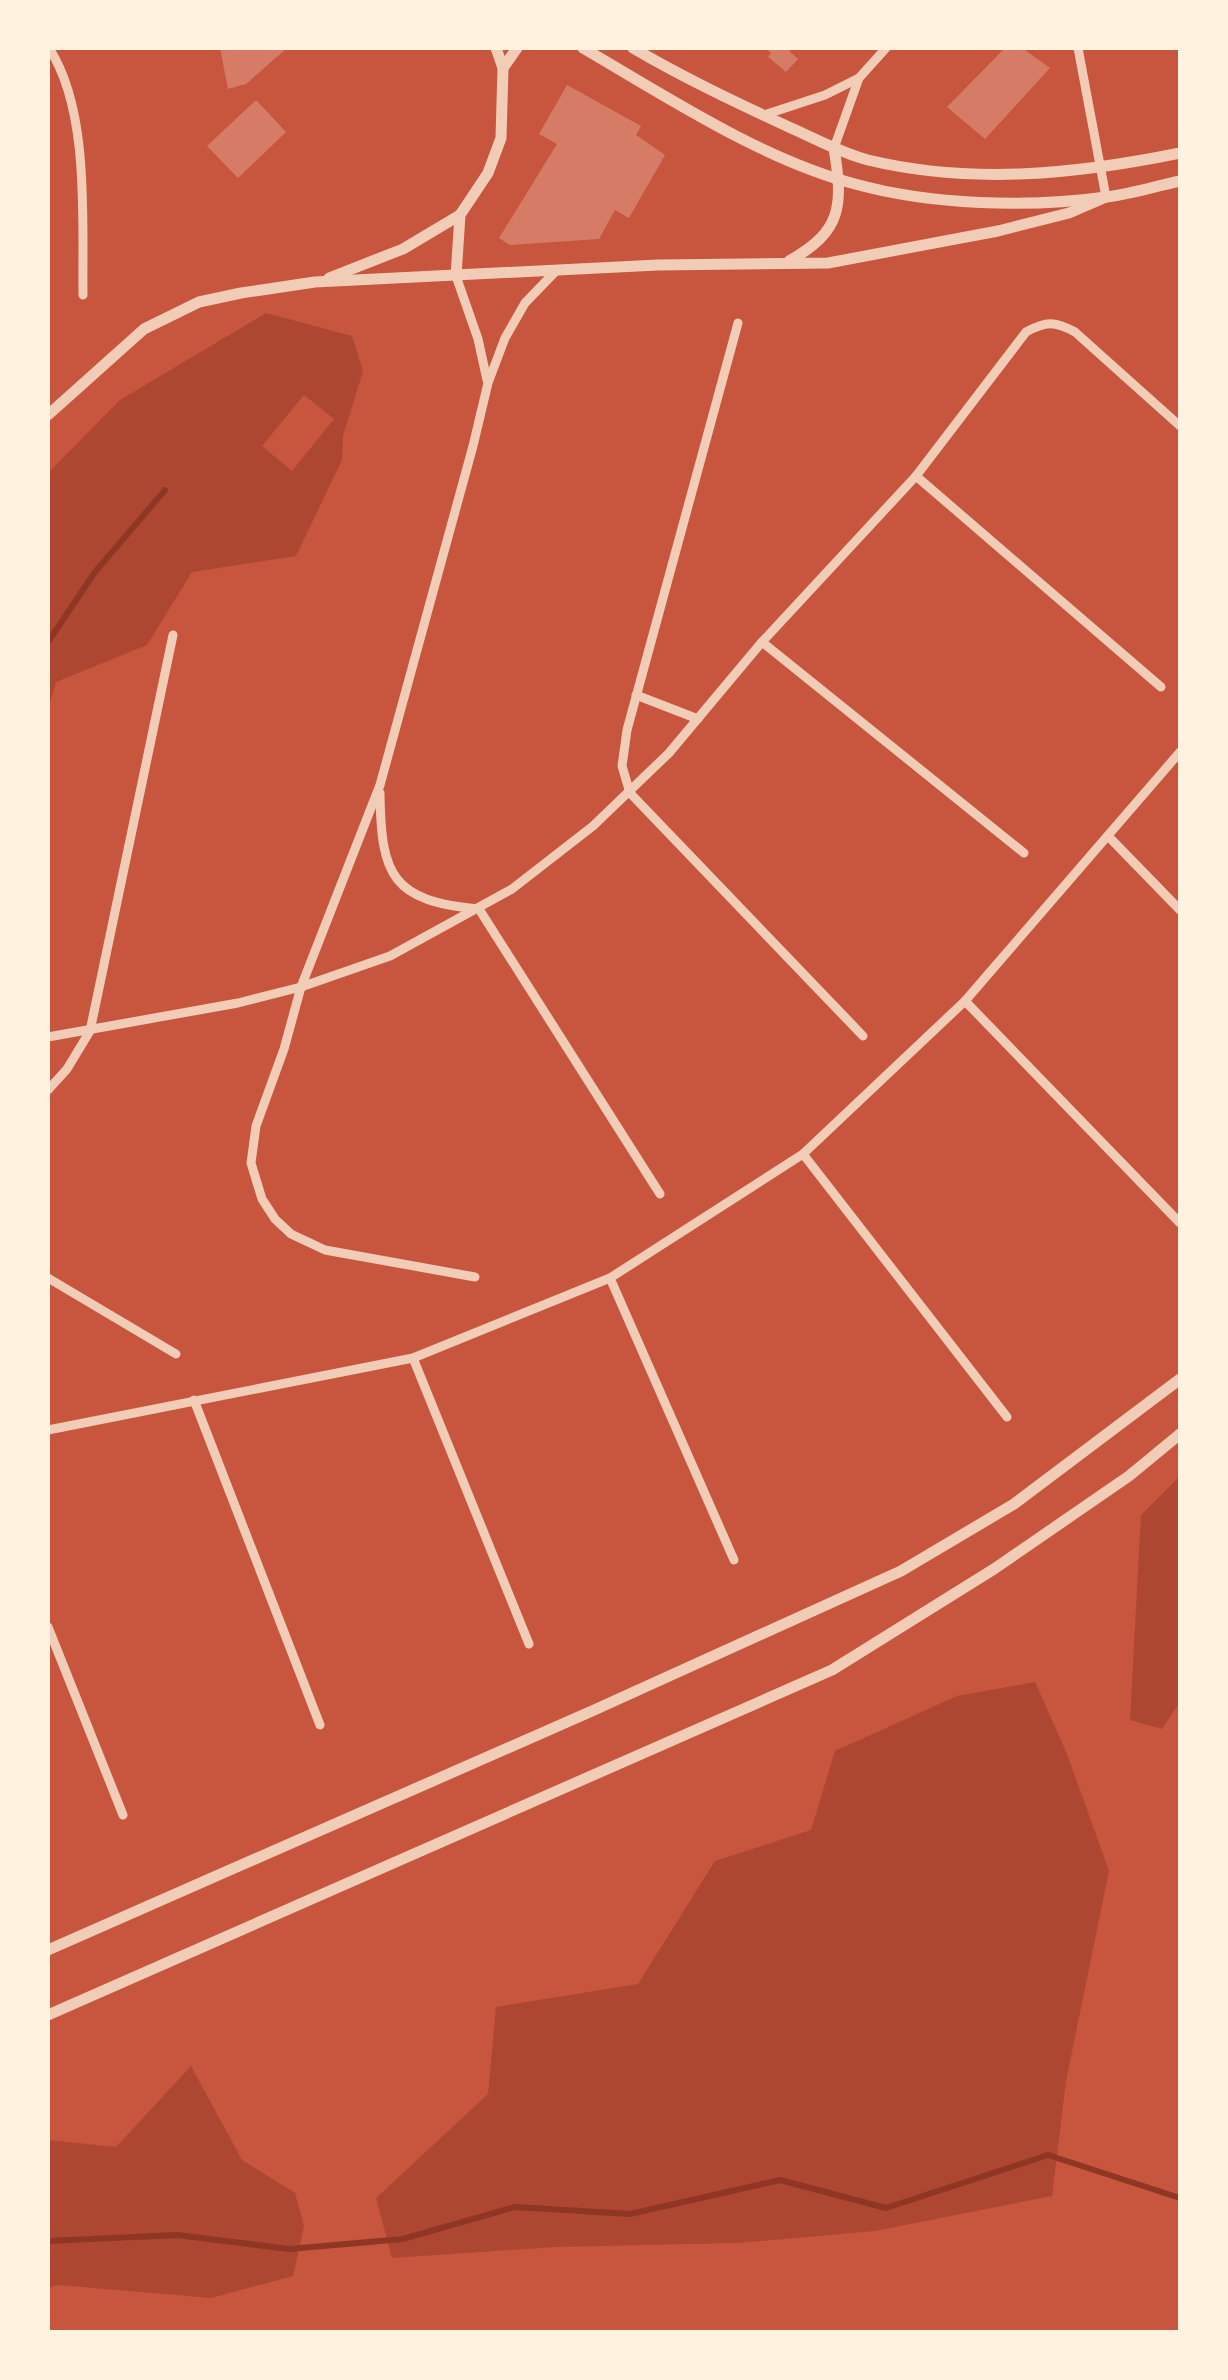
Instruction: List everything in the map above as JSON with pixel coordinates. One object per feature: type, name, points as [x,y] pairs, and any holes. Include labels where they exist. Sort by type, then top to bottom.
[{"type":"street","points":[[49,48],[62,67],[74,115],[83,295]]},
{"type":"street","points":[[315,282],[403,249],[460,215],[488,174],[501,138],[503,68],[496,48]]},
{"type":"street","points":[[503,68],[517,48]]},
{"type":"street","points":[[583,48],[729,133],[839,179],[910,197],[1047,202],[1106,197],[1180,181]]},
{"type":"street","points":[[633,48],[681,76],[864,159],[964,176],[1050,173],[1180,153]]},
{"type":"street","points":[[764,115],[826,95],[859,78],[886,48]]},
{"type":"street","points":[[1078,48],[1106,197]]},
{"type":"street","points":[[785,263],[813,248],[828,232],[840,207],[834,148],[859,78]]},
{"type":"street","points":[[48,415],[144,329],[199,302],[315,282],[658,265],[828,263],[891,254],[1070,213],[1106,197]]},
{"type":"street","points":[[460,215],[456,276],[478,339],[488,383]]},
{"type":"street","points":[[475,1277],[325,1250],[292,1234],[262,1200],[251,1163],[256,1126],[301,987],[380,785],[488,383],[505,338],[525,303],[554,273]]},
{"type":"street","points":[[738,322],[626,730],[622,766],[630,792],[863,1036]]},
{"type":"street","points":[[48,1037],[238,1003],[301,987],[390,956],[479,909],[552,860],[630,792],[698,719],[762,642],[916,476],[1026,332],[1045,322],[1059,323],[1075,332],[1180,426]]},
{"type":"street","points":[[916,476],[1161,687]]},
{"type":"street","points":[[48,1090],[67,1069],[90,1031],[172,634]]},
{"type":"street","points":[[762,642],[1024,853]]},
{"type":"street","points":[[636,696],[698,719]]},
{"type":"street","points":[[48,1430],[413,1358],[610,1278],[803,1154],[965,1001],[1180,752]]},
{"type":"street","points":[[380,785],[381,832],[390,871],[419,897],[479,909],[660,1194]]},
{"type":"street","points":[[1108,836],[1180,910]]},
{"type":"street","points":[[965,1001],[1180,1223]]},
{"type":"street","points":[[803,1154],[1007,1417]]},
{"type":"street","points":[[48,1278],[176,1354]]},
{"type":"street","points":[[610,1278],[734,1560]]},
{"type":"street","points":[[413,1358],[529,1644]]},
{"type":"street","points":[[48,1950],[902,1571],[1014,1504],[1180,1380]]},
{"type":"street","points":[[194,1400],[320,1725]]},
{"type":"street","points":[[48,2015],[832,1670],[994,1569],[1129,1476],[1180,1434]]},
{"type":"street","points":[[48,1627],[123,1814]]},
{"type":"shaded area","points":[[266,313],[352,336],[363,371],[343,436],[342,460],[296,556],[192,572],[147,645],[56,682],[48,709],[48,473],[120,400]],"holes":[[[304,395],[334,419],[292,471],[262,446]]]},
{"type":"shaded area","points":[[1180,1476],[1180,1702],[1162,1729],[1130,1720],[1141,1515]]},
{"type":"shaded area","points":[[1035,1682],[1067,1754],[1109,1871],[1066,2081],[1052,2196],[875,2231],[738,2243],[555,2247],[392,2258],[376,2198],[488,2094],[496,2007],[638,1984],[715,1861],[811,1830],[835,1751],[957,1696]]},
{"type":"shaded area","points":[[191,2066],[242,2160],[295,2193],[304,2226],[293,2276],[211,2298],[58,2285],[48,2288],[48,2140],[116,2147]]},
{"type":"building","points":[[220,48],[287,48],[246,84],[228,89]]},
{"type":"building","points":[[765,48],[792,48],[789,51],[798,59],[786,72],[768,57],[771,53]]},
{"type":"building","points":[[1005,48],[1022,48],[1050,68],[985,139],[947,107]]},
{"type":"building","points":[[567,85],[641,126],[636,135],[665,155],[629,218],[615,210],[599,239],[510,245],[499,238],[557,144],[539,134]]},
{"type":"building","points":[[256,100],[286,132],[238,178],[207,146]]},
{"type":"waterway","points":[[48,642],[95,572],[165,490]]},
{"type":"waterway","points":[[48,2241],[177,2235],[289,2249],[403,2239],[515,2207],[630,2214],[780,2180],[886,2208],[1048,2155],[1180,2198]]}]
